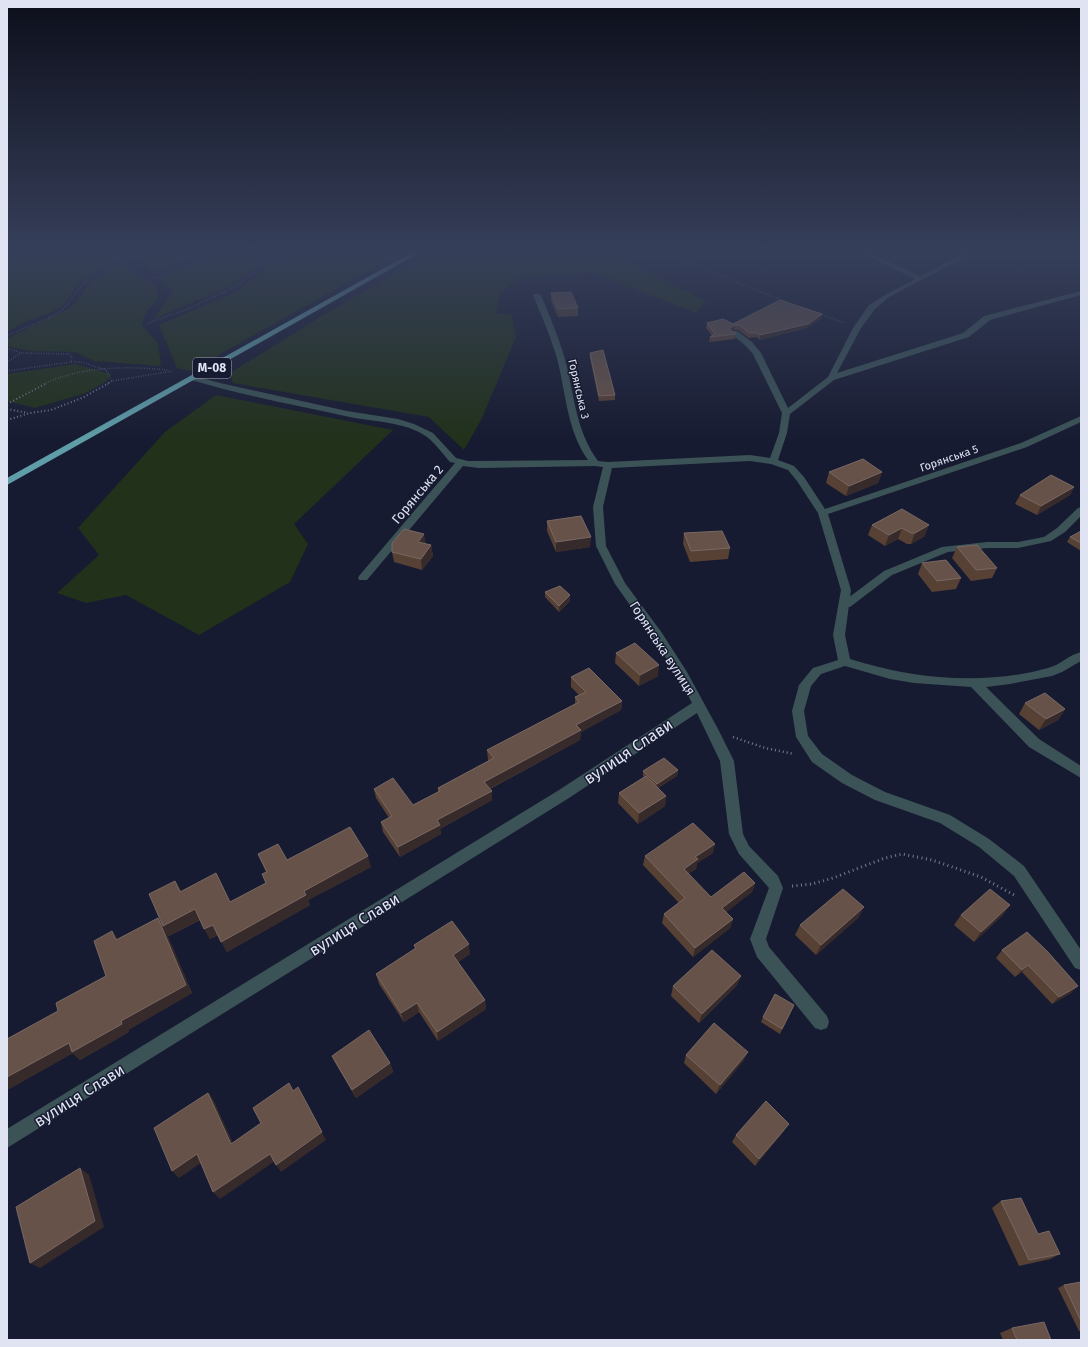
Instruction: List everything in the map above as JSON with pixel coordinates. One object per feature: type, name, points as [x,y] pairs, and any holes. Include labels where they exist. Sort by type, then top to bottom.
[{"type":"highway","name":"М-08","points":[[7,482],[304,316]]},
{"type":"street","name":"Горянська 3","points":[[545,316],[560,356],[574,418],[587,455],[595,463]]},
{"type":"street","points":[[830,378],[857,328],[866,316]]},
{"type":"street","points":[[786,414],[830,378],[966,335],[980,322],[995,316]]},
{"type":"street","points":[[734,333],[749,344],[757,353],[786,414],[783,433],[773,461]]},
{"type":"street","points":[[194,378],[218,385],[347,414],[398,422],[411,426],[430,435],[449,457],[460,463],[479,465],[595,463],[608,465],[750,458],[773,461],[791,468],[801,479],[823,513],[846,590],[846,604],[839,632],[841,651],[845,662]]},
{"type":"street","name":"Горянська 5","points":[[823,513],[1024,445],[1081,419]]},
{"type":"street","name":"Горянська 2","points":[[363,578],[460,463]]},
{"type":"street","name":"Горянська вулиця","points":[[608,465],[598,507],[598,523],[602,546],[607,560],[620,584],[683,675],[712,729],[726,761],[736,834],[744,850],[773,881],[776,888]]},
{"type":"street","points":[[846,604],[888,573],[946,549],[987,545],[1018,545],[1047,539],[1061,530],[1081,510]]},
{"type":"street","points":[[1081,656],[1054,671],[1012,681],[975,683],[900,677],[871,671],[845,662],[817,671],[805,685],[798,711],[802,737],[818,758],[848,779],[880,796],[945,819],[984,843],[1019,871],[1081,963]]},
{"type":"street","points":[[975,683],[1034,743],[1081,773]]},
{"type":"street","name":"вулиця Слави","points":[[7,1139],[564,794],[671,722],[699,705]]},
{"type":"street","points":[[776,888],[758,939],[763,952],[821,1022]]},
{"type":"path","points":[[7,336],[21,328],[50,316]]},
{"type":"path","points":[[148,323],[168,316]]},
{"type":"path","points":[[825,316],[857,328]]},
{"type":"path","points":[[7,348],[21,353],[68,354],[72,357],[71,362]]},
{"type":"path","points":[[7,362],[21,353]]},
{"type":"path","points":[[7,371],[71,362],[81,362],[106,370],[112,381]]},
{"type":"path","points":[[7,404],[51,381],[78,372],[155,369],[173,371],[112,381],[82,398],[51,410],[30,413],[7,420]]},
{"type":"path","points":[[7,409],[16,412],[30,413]]},
{"type":"path","points":[[712,729],[765,748],[818,758]]},
{"type":"path","points":[[776,888],[812,884],[833,878],[884,858],[902,854],[932,860],[981,877],[1016,896],[1042,906]]},
{"type":"green space","points":[[7,316],[42,316],[27,321],[7,332]]},
{"type":"green space","points":[[54,316],[144,316],[142,325],[158,344],[161,366],[94,361],[75,352],[32,351],[9,347],[7,345],[7,340],[14,335]]},
{"type":"green space","points":[[180,316],[288,316],[190,371],[177,368],[159,325]]},
{"type":"green space","points":[[322,316],[511,316],[516,337],[482,418],[464,450],[429,417],[233,383],[230,373]]},
{"type":"green space","points":[[75,364],[111,374],[107,381],[86,393],[35,408],[7,401],[7,374]]},
{"type":"green space","points":[[216,395],[393,430],[294,524],[308,544],[290,582],[199,635],[126,595],[86,603],[57,593],[99,555],[78,528],[165,432]]},
{"type":"building","points":[[749,316],[819,316],[808,324],[760,335],[757,333],[750,333],[739,325],[735,325],[729,329],[736,334],[710,337],[715,334],[707,323],[723,319],[733,324]]},
{"type":"building","points":[[603,350],[615,395],[599,396],[590,353]]},
{"type":"building","points":[[863,459],[882,472],[849,486],[829,472]]},
{"type":"building","points":[[1051,475],[1074,487],[1041,506],[1020,495]]},
{"type":"building","points":[[902,509],[929,525],[915,533],[911,533],[902,528],[889,535],[872,525]]},
{"type":"building","points":[[581,516],[591,537],[556,542],[547,521]]},
{"type":"building","points":[[404,529],[424,534],[418,542],[431,545],[421,559],[392,552],[392,543]]},
{"type":"building","points":[[722,531],[730,548],[691,551],[684,533]]},
{"type":"building","points":[[1081,531],[1081,543],[1070,537]]},
{"type":"building","points":[[977,545],[997,568],[976,570],[957,547]]},
{"type":"building","points":[[946,560],[961,578],[937,581],[922,563]]},
{"type":"building","points":[[560,586],[570,595],[559,606],[545,592]]},
{"type":"building","points":[[635,643],[659,665],[640,675],[616,653]]},
{"type":"building","points":[[589,668],[622,701],[576,725],[581,730],[484,782],[492,791],[437,820],[440,825],[398,847],[381,822],[392,816],[374,789],[393,778],[413,805],[440,791],[438,788],[494,758],[487,750],[579,702],[575,697],[586,692],[571,677]]},
{"type":"building","points":[[1045,693],[1065,709],[1046,719],[1025,703]]},
{"type":"building","points":[[664,758],[678,770],[657,784],[643,771]]},
{"type":"building","points":[[646,776],[666,796],[639,813],[619,793]]},
{"type":"building","points":[[693,823],[715,844],[695,857],[698,859],[684,869],[711,897],[744,872],[755,883],[722,908],[733,919],[695,948],[664,914],[685,898],[645,856]]},
{"type":"building","points":[[350,827],[368,856],[304,891],[306,895],[221,942],[213,925],[204,929],[195,909],[163,926],[149,894],[175,881],[180,892],[216,873],[230,902],[266,883],[262,874],[267,872],[258,854],[278,844],[287,860]]},
{"type":"building","points":[[843,889],[864,907],[821,945],[800,925]]},
{"type":"building","points":[[990,889],[1010,905],[981,932],[961,915]]},
{"type":"building","points":[[158,918],[186,985],[121,1021],[122,1024],[72,1052],[69,1043],[7,1077],[7,1039],[58,1011],[56,1003],[106,976],[94,941],[112,931],[116,940]]},
{"type":"building","points":[[452,921],[469,944],[453,955],[485,1000],[437,1032],[417,1003],[401,1013],[376,974],[416,948],[414,945]]},
{"type":"building","points":[[1027,932],[1047,951],[1078,986],[1059,997],[1028,965],[1022,970],[1002,950]]},
{"type":"building","points":[[712,950],[741,976],[702,1014],[673,986]]},
{"type":"building","points":[[775,994],[794,1005],[782,1029],[763,1017]]},
{"type":"building","points":[[714,1023],[748,1052],[720,1085],[686,1055]]},
{"type":"building","points":[[369,1030],[390,1063],[352,1090],[332,1056]]},
{"type":"building","points":[[289,1083],[293,1091],[298,1087],[322,1132],[276,1165],[270,1154],[213,1192],[197,1154],[172,1171],[154,1128],[208,1093],[231,1144],[261,1123],[253,1108]]},
{"type":"building","points":[[766,1101],[789,1124],[759,1159],[736,1135]]},
{"type":"building","points":[[80,1168],[95,1221],[30,1263],[16,1207]]},
{"type":"building","points":[[1021,1198],[1038,1234],[1049,1231],[1060,1254],[1029,1260],[1001,1201]]},
{"type":"building","points":[[1081,1282],[1081,1321],[1064,1285]]},
{"type":"building","points":[[1044,1322],[1051,1340],[1017,1340],[1012,1328]]}]
